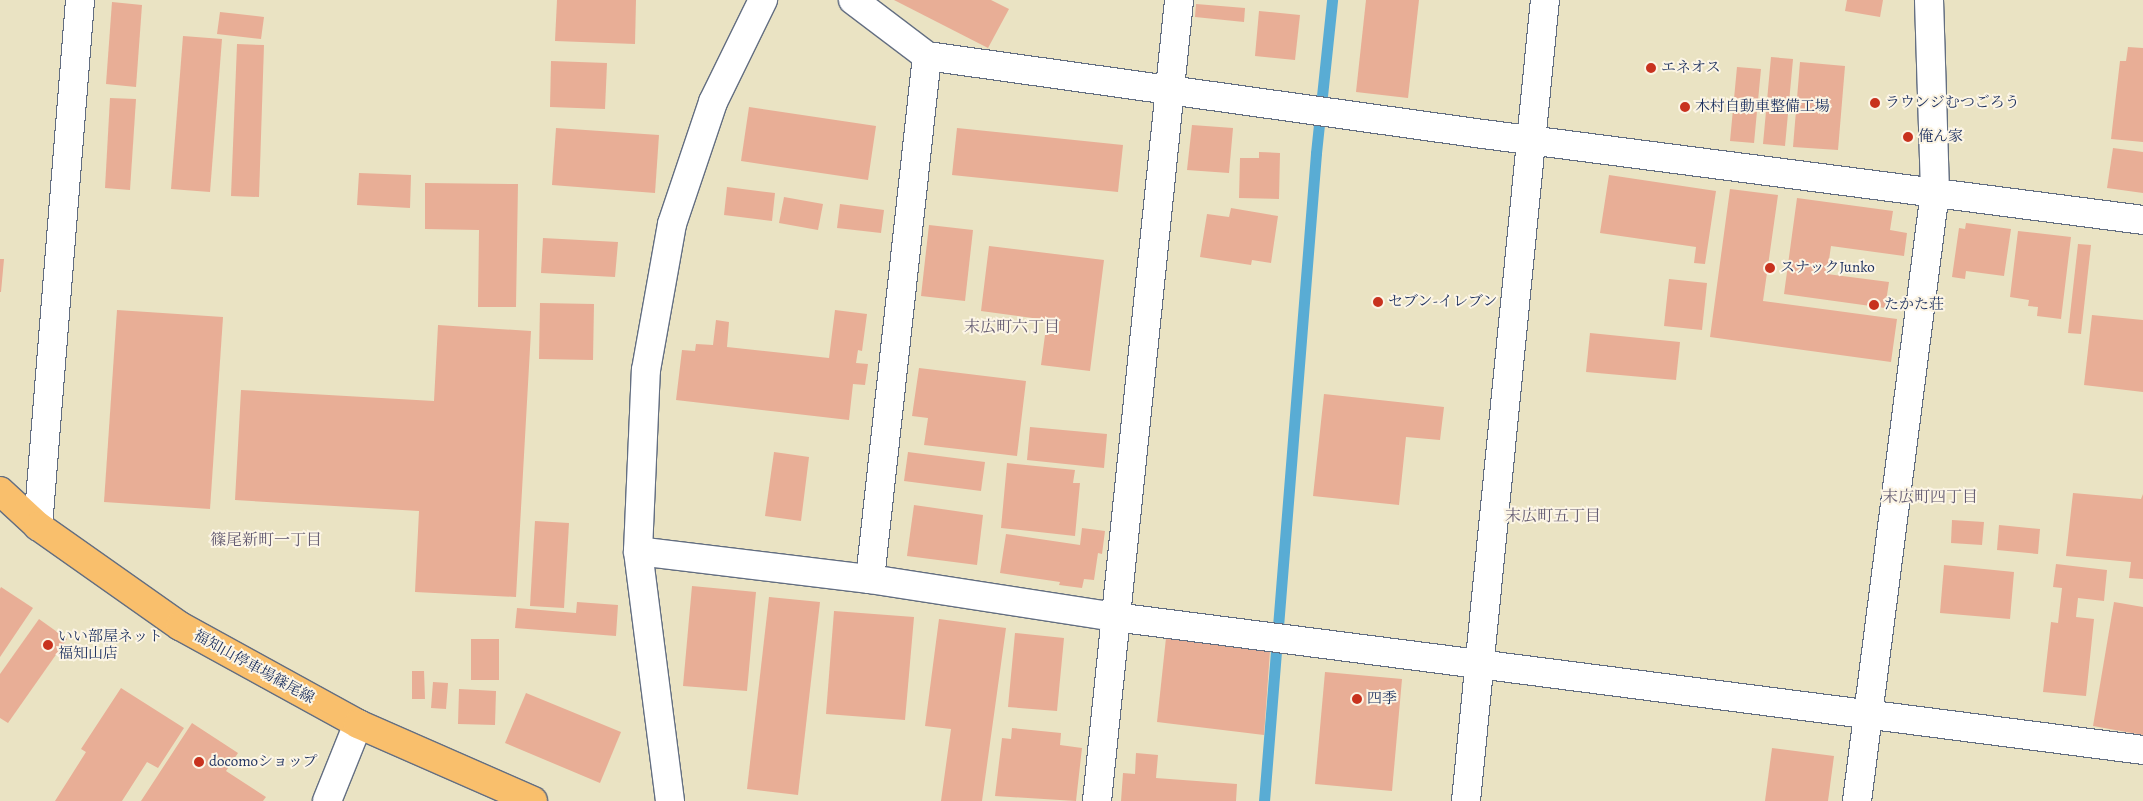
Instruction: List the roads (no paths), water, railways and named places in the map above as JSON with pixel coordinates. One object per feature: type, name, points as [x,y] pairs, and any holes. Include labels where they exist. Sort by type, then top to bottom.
[{"type":"main road","name":"福知山停車場篠尾線","points":[[0,491],[38,526],[180,626],[358,724],[533,801]]},
{"type":"street","points":[[38,526],[80,0]]},
{"type":"street","points":[[670,801],[638,551],[646,370],[672,224],[713,102],[763,0]]},
{"type":"street","points":[[853,0],[927,56],[1171,91],[1936,191],[2143,220]]},
{"type":"street","points":[[1097,801],[1179,0]]},
{"type":"street","points":[[1466,801],[1482,662],[1545,0]]},
{"type":"street","points":[[1857,801],[1936,191],[1928,0]]},
{"type":"street","points":[[870,579],[927,56]]},
{"type":"street","points":[[638,551],[870,579],[1115,617],[1482,662],[1868,715],[2143,750]]},
{"type":"street","points":[[327,801],[358,724]]},
{"type":"waterway","points":[[1264,801],[1316,153],[1332,0]]},
{"type":"place","name":"エネオス","points":[[1651,68]]},
{"type":"place","name":"ラウンジむつごろう","points":[[1875,103]]},
{"type":"place","name":"木村自動車整備工場","points":[[1685,107]]},
{"type":"place","name":"俺ん家","points":[[1908,137]]},
{"type":"place","name":"スナックJunko","points":[[1770,268]]},
{"type":"place","name":"セブン-イレブン","points":[[1378,302]]},
{"type":"place","name":"たかた荘","points":[[1874,305]]},
{"type":"place","name":"いい部屋ネット 福知山店","points":[[48,645]]},
{"type":"place","name":"四季","points":[[1357,699]]},
{"type":"place","name":"docomoショップ","points":[[199,762]]},
{"type":"district","name":"末広町六丁目","points":[[1012,327]]},
{"type":"district","name":"末広町四丁目","points":[[1930,497]]},
{"type":"district","name":"末広町五丁目","points":[[1553,516]]},
{"type":"district","name":"篠尾新町一丁目","points":[[266,540]]}]
